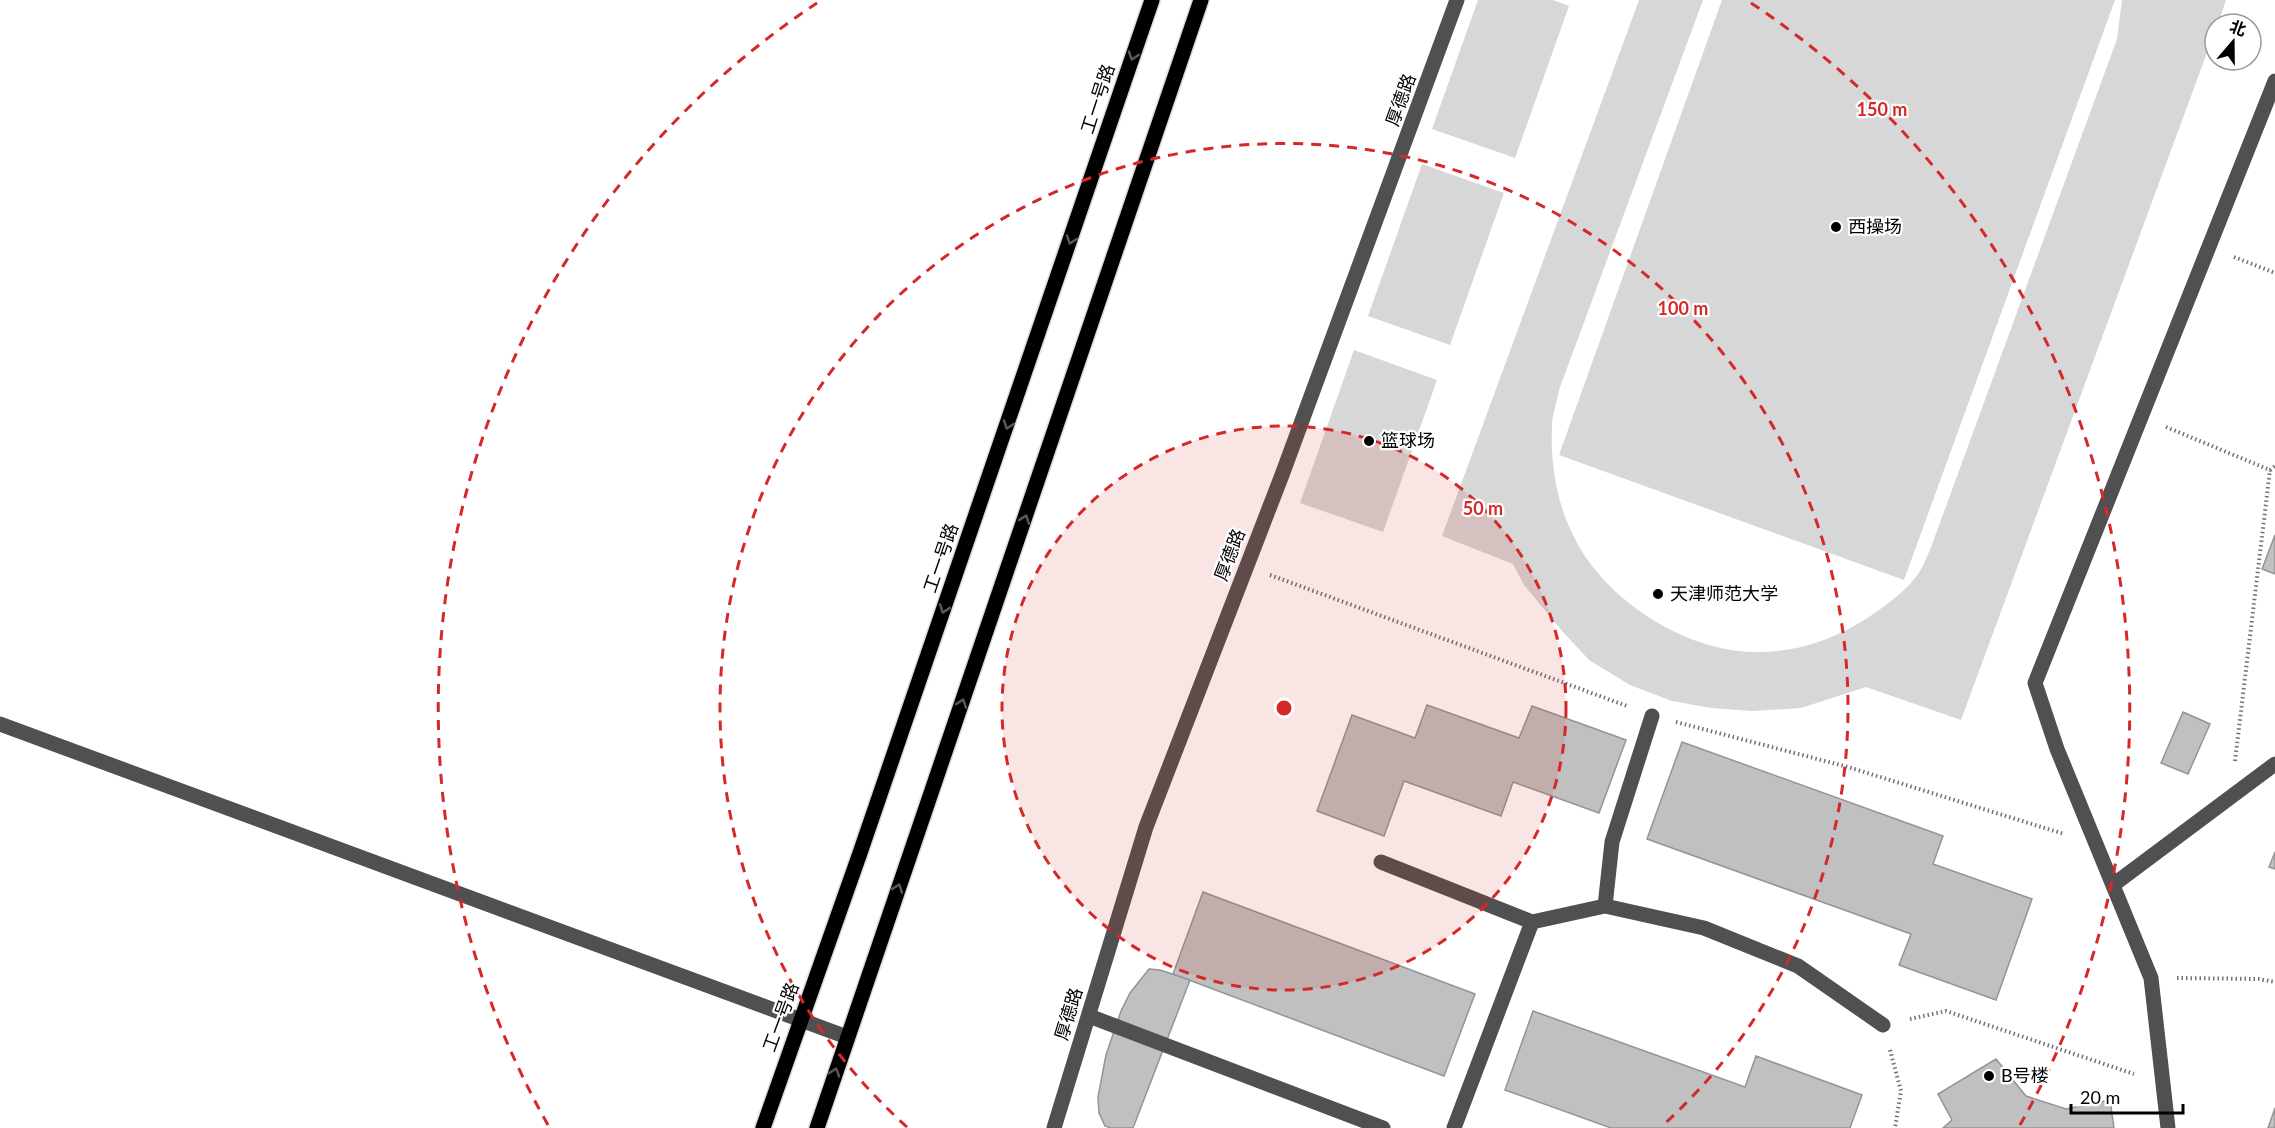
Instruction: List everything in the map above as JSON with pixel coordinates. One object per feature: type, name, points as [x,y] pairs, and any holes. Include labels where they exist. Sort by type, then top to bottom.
[{"type":"main road","name":"工一号路","points":[[763,1128],[1152,0]]},
{"type":"main road","points":[[817,1128],[1201,0]]},
{"type":"street","name":"厚德路","points":[[1054,1128],[1146,827],[1290,453],[1457,0]]},
{"type":"street","points":[[2168,1128],[2151,978],[2057,749],[2035,683],[2275,81]]},
{"type":"street","points":[[1605,906],[1612,842],[1652,716]]},
{"type":"street","points":[[0,724],[847,1036]]},
{"type":"street","points":[[2113,885],[2275,765]]},
{"type":"street","points":[[1381,862],[1532,922],[1605,906],[1704,928],[1798,966],[1883,1025]]},
{"type":"street","points":[[1454,1128],[1532,922]]},
{"type":"street","points":[[1089,1016],[1383,1128]]},
{"type":"path","points":[[2209,247],[2275,273]]},
{"type":"path","points":[[2141,416],[2270,470]]},
{"type":"path","points":[[2231,797],[2270,470],[2275,466]]},
{"type":"path","points":[[2151,978],[2275,982]]},
{"type":"path","points":[[1895,1128],[1901,1091],[1883,1025],[1946,1011],[2163,1084]]},
{"type":"shaded area","points":[[1478,0],[1553,0],[1569,6],[1515,158],[1432,129]]},
{"type":"shaded area","points":[[1639,0],[1703,0],[1559,390],[1552,426],[1552,454],[1556,483],[1568,524],[1587,560],[1626,600],[1674,632],[1701,642],[1727,649],[1767,652],[1793,649],[1843,632],[1889,603],[1905,589],[1923,565],[2117,39],[2122,0],[2226,0],[2222,12],[2203,12],[2203,64],[1961,720],[1866,687],[1801,708],[1752,711],[1711,708],[1672,701],[1630,685],[1589,660],[1524,585],[1513,564],[1442,536]]},
{"type":"shaded area","name":"西操场","points":[[1722,0],[2115,0],[1904,580],[1559,455]]},
{"type":"shaded area","points":[[1422,164],[1504,193],[1450,345],[1368,316]]},
{"type":"shaded area","name":"篮球场","points":[[1354,350],[1437,380],[1383,532],[1300,503]]},
{"type":"building","points":[[2275,535],[2275,574],[2262,569]]},
{"type":"building","points":[[1427,705],[1519,738],[1532,706],[1626,740],[1599,813],[1513,782],[1501,816],[1404,781],[1384,836],[1317,811],[1352,715],[1415,738]]},
{"type":"building","points":[[2183,712],[2210,724],[2188,774],[2161,763]]},
{"type":"building","points":[[1682,742],[1943,836],[1933,864],[2032,899],[1996,1000],[1899,965],[1911,934],[1647,839]]},
{"type":"building","points":[[2275,852],[2275,869],[2269,867]]},
{"type":"building","points":[[1203,892],[1475,994],[1444,1076],[1173,974]]},
{"type":"building","points":[[1149,969],[1160,970],[1190,980],[1133,1128],[1111,1128],[1105,1126],[1099,1113],[1098,1097],[1106,1055],[1121,1011],[1130,993]]},
{"type":"building","points":[[1533,1011],[1745,1087],[1756,1056],[1862,1095],[1850,1128],[1611,1128],[1505,1090]]},
{"type":"building","name":"B号楼","points":[[1996,1059],[2026,1096],[2066,1109],[2110,1100],[2114,1128],[1943,1128],[1952,1120],[1938,1094]]},
{"type":"building","points":[[2275,1108],[2275,1128],[2268,1128]]},
{"type":"place","name":"西操场","points":[[1836,227]]},
{"type":"place","name":"篮球场","points":[[1369,441]]},
{"type":"place","name":"天津师范大学","points":[[1658,594]]},
{"type":"place","name":"B号楼","points":[[1989,1076]]}]
